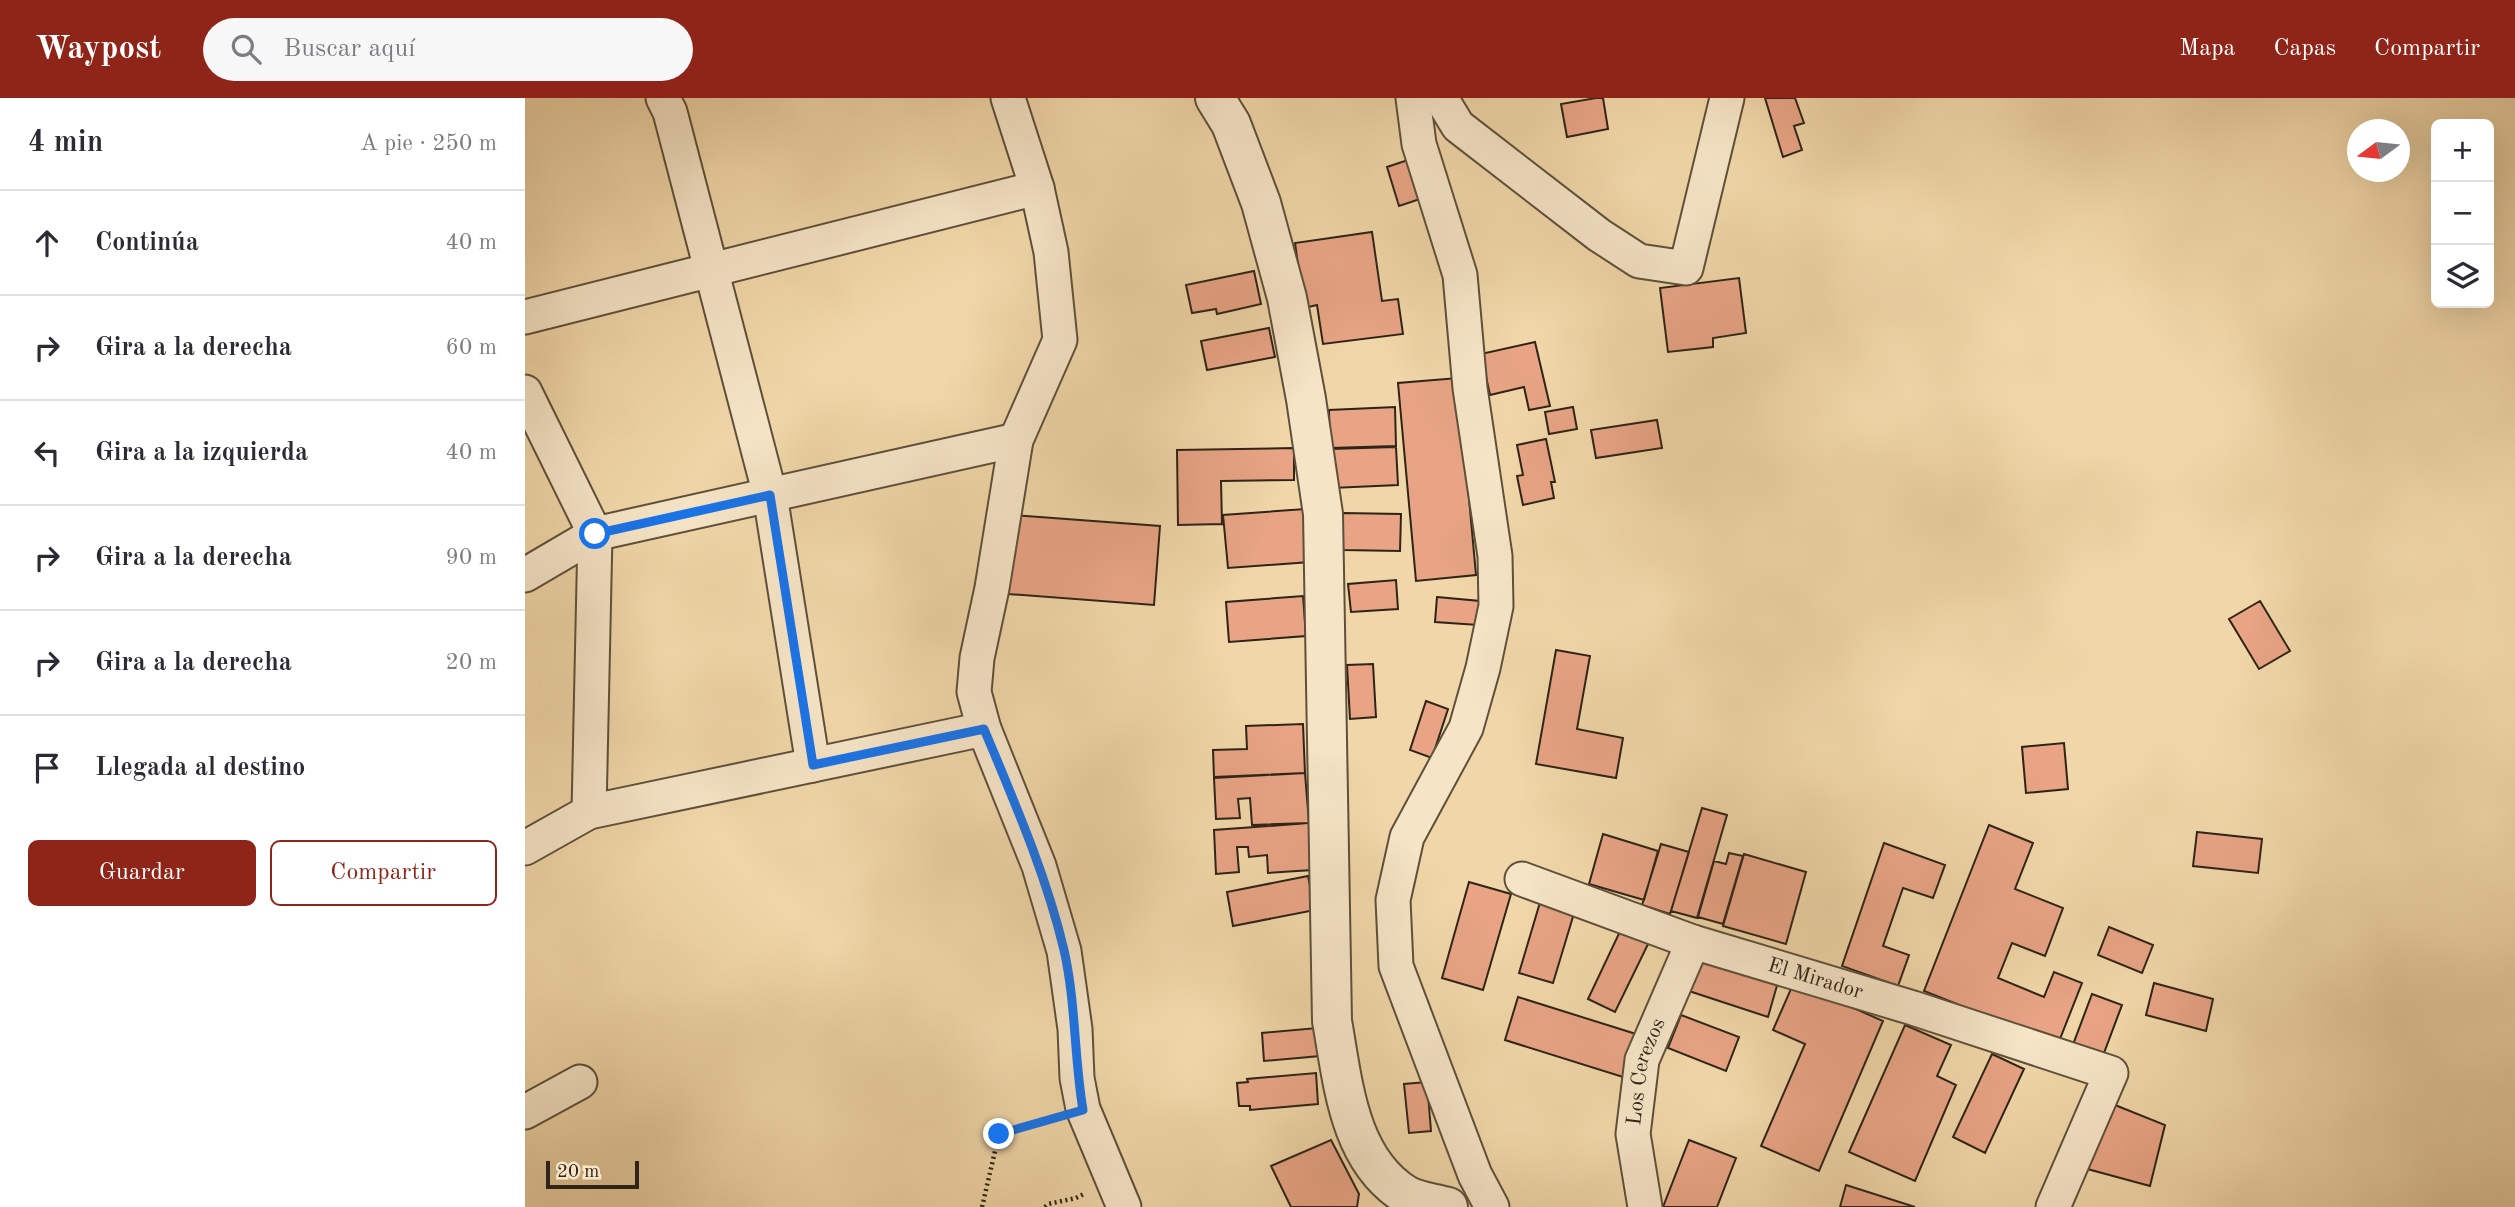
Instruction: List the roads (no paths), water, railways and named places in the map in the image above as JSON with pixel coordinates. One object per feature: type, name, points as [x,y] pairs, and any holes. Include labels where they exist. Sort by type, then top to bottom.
[{"type":"street","points":[[663,98],[670,112],[770,495],[813,765]]},
{"type":"street","points":[[1009,98],[1037,188],[1051,252],[1060,340],[1016,440],[974,692],[984,729],[1039,866],[1064,951],[1075,1029],[1077,1078],[1083,1110],[1118,1193]]},
{"type":"street","points":[[1215,98],[1231,124],[1261,203],[1287,298],[1306,398],[1323,514],[1332,1021],[1345,1088],[1358,1138],[1376,1168],[1408,1196],[1448,1207]]},
{"type":"street","points":[[1413,98],[1419,144],[1460,275],[1469,388],[1495,556],[1496,606],[1483,668],[1466,728],[1407,837],[1393,900],[1396,966],[1475,1175],[1492,1207]]},
{"type":"street","points":[[1441,98],[1458,126],[1599,235],[1639,261],[1686,268],[1727,98]]},
{"type":"street","points":[[525,317],[1037,188]]},
{"type":"street","points":[[525,391],[595,534],[589,811]]},
{"type":"street","points":[[525,575],[595,534],[1016,440]]},
{"type":"street","points":[[525,848],[589,811],[984,729]]},
{"type":"street","name":"El Mirador","points":[[1522,879],[1693,942],[1913,1007],[2111,1073],[2053,1207]]},
{"type":"street","name":"Los Cerezos","points":[[1645,1207],[1633,1134],[1643,1060],[1693,942]]},
{"type":"street","points":[[525,1112],[580,1083]]}]
